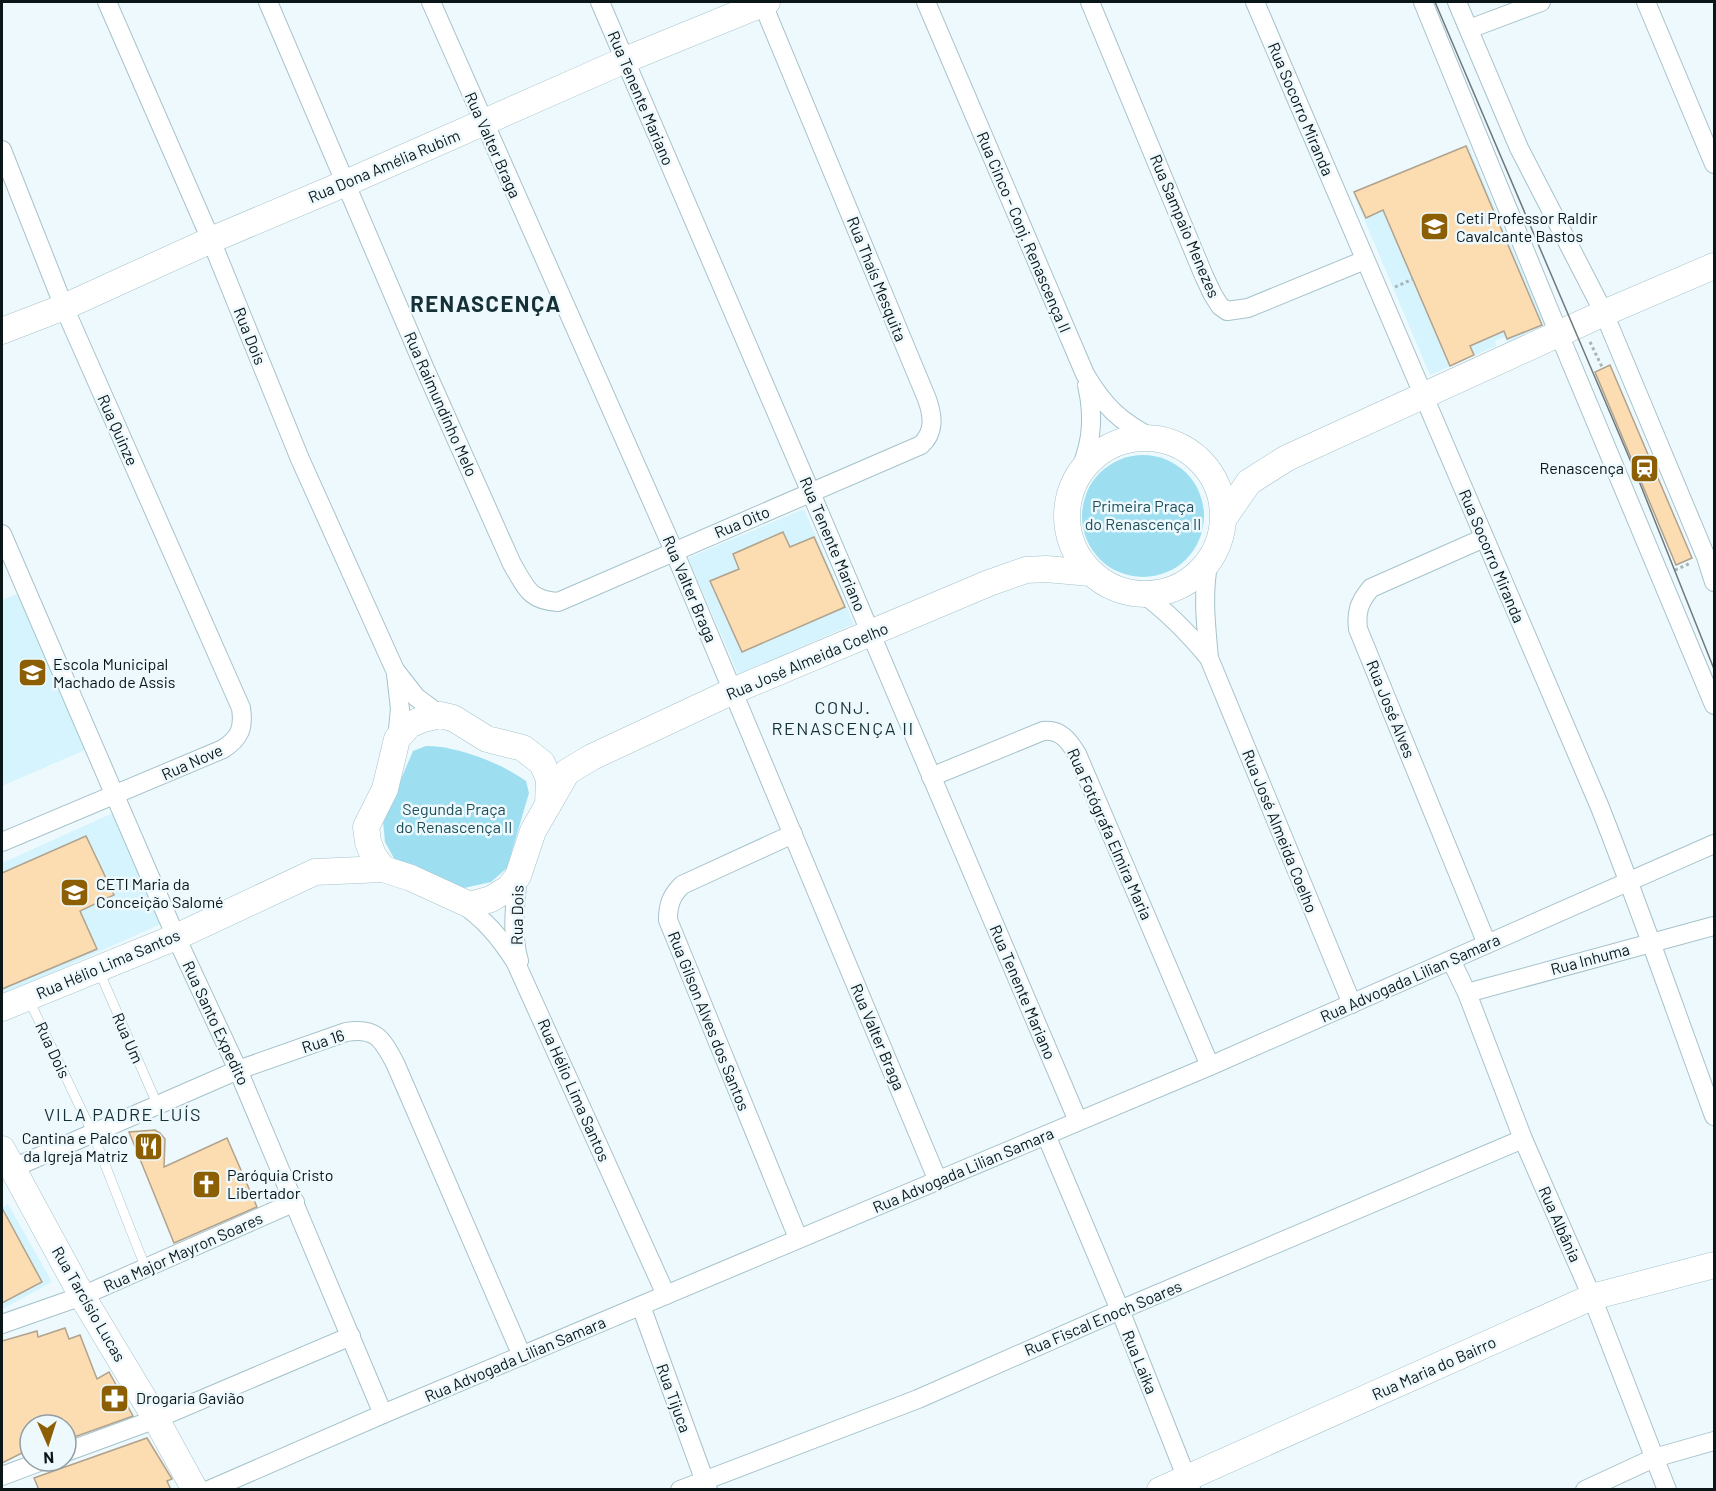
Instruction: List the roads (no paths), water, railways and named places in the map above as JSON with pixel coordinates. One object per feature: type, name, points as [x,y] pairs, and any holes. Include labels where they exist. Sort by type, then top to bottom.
[{"type":"street","name":"Rua Dois","points":[[107,2],[211,240],[300,459],[395,670]]},
{"type":"street","name":"Rua Raimundinho Melo","points":[[268,2],[424,369],[512,564],[527,590],[544,601],[558,602],[674,551]]},
{"type":"street","name":"Rua Valter Braga","points":[[431,2],[674,551],[938,1181]]},
{"type":"street","name":"Rua Tenente Mariano","points":[[600,2],[1078,1121]]},
{"type":"street","name":"Rua Dona Amélia Rubim","points":[[2,332],[64,307],[211,240],[625,60],[764,2]]},
{"type":"street","name":"Rua Thaís Mesquita","points":[[764,2],[927,399],[932,417],[930,434],[921,445],[811,492]]},
{"type":"street","name":"Rua Cinco - Conj. Renascença II","points":[[926,2],[1085,374],[1098,396],[1111,410],[1137,430],[1153,438]]},
{"type":"street","name":"Rua Sampaio Menezes","points":[[1090,2],[1204,276],[1220,306],[1227,311],[1248,308],[1365,260]]},
{"type":"street","name":"Rua Socorro Miranda","points":[[1255,2],[1599,805],[1629,880],[1714,1116]]},
{"type":"street","points":[[1422,2],[1580,325],[1706,557],[1714,582]]},
{"type":"street","points":[[1457,2],[1523,157],[1580,325],[1660,576],[1714,705]]},
{"type":"street","points":[[1469,29],[1541,2]]},
{"type":"street","points":[[1646,2],[1714,164]]},
{"type":"street","name":"Rua Quinze","points":[[2,150],[64,307],[241,708]]},
{"type":"street","points":[[1224,518],[1249,482],[1287,458],[1714,266]]},
{"type":"street","points":[[1074,485],[1087,464],[1106,449],[1129,440],[1153,438],[1174,444],[1193,454],[1209,469],[1219,488],[1224,518],[1219,543],[1209,560],[1192,579],[1160,592],[1143,594],[1120,590],[1090,573],[1074,546],[1068,525],[1068,505],[1074,485],[1087,457],[1090,438],[1091,400],[1085,374]]},
{"type":"street","name":"Rua Oito","points":[[674,551],[811,492]]},
{"type":"street","name":"Rua José Alves","points":[[1484,538],[1371,588],[1360,603],[1357,616],[1358,630],[1487,944]]},
{"type":"street","name":"Rua Santo Expedito","points":[[3,540],[176,937],[238,1070],[383,1414]]},
{"type":"street","points":[[1209,560],[1205,614],[1209,658]]},
{"type":"street","name":"Rua José Almeida Coelho","points":[[548,805],[567,772],[592,757],[733,691],[989,583],[1026,570],[1046,569],[1090,573]]},
{"type":"street","points":[[1143,594],[1167,613],[1209,658]]},
{"type":"street","name":"Rua José Almeida Coelho","points":[[1209,658],[1352,1004]]},
{"type":"street","points":[[395,670],[416,697],[440,715],[453,718],[487,739],[523,747],[542,763],[549,779],[548,805],[533,831],[518,876],[509,888],[491,899],[471,905],[458,901],[411,878],[383,869],[373,855],[366,827],[385,789],[397,739],[400,709],[395,670]]},
{"type":"street","name":"Rua Nove","points":[[2,842],[229,745],[242,730],[241,708]]},
{"type":"street","points":[[397,739],[409,724],[440,715]]},
{"type":"street","name":"Rua Fotógrafa Elmira Maria","points":[[931,777],[1037,733],[1048,730],[1065,737],[1077,754],[1210,1066]]},
{"type":"street","name":"Rua Gilson Alves dos Santos","points":[[793,834],[682,885],[670,901],[668,920],[798,1238]]},
{"type":"street","name":"Rua Advogada Lilian Samara","points":[[209,1490],[798,1238],[1210,1066],[1714,844]]},
{"type":"street","name":"Rua Hélio Lima Santos","points":[[2,1008],[176,937],[315,872],[383,869]]},
{"type":"street","name":"Rua Dois","points":[[518,876],[514,926],[515,947],[529,988]]},
{"type":"street","name":"Rua Hélio Lima Santos","points":[[458,901],[477,914],[497,934],[529,988],[666,1295]]},
{"type":"street","name":"Rua Inhuma","points":[[1467,993],[1714,926]]},
{"type":"street","name":"Rua Albânia","points":[[1451,960],[1467,993],[1523,1140],[1592,1297],[1667,1490]]},
{"type":"street","name":"Rua 16","points":[[7,1159],[93,1134],[238,1070],[346,1032],[365,1031],[379,1037],[395,1063],[522,1356]]},
{"type":"street","name":"Rua Laika","points":[[1046,1135],[1120,1310],[1189,1484]]},
{"type":"street","name":"Rua Fiscal Enoch Soares","points":[[680,1490],[706,1485],[918,1399],[1120,1310],[1523,1140]]},
{"type":"street","name":"Rua Tarcísio Lucas","points":[[7,1159],[82,1296],[156,1419],[195,1490]]},
{"type":"street","name":"Rua Major Mayron Soares","points":[[2,1324],[82,1296],[295,1202]]},
{"type":"street","name":"Rua Maria do Bairro","points":[[1160,1490],[1189,1484],[1592,1297],[1714,1266]]},
{"type":"street","name":"Rua Tijuca","points":[[642,1306],[706,1485]]},
{"type":"street","points":[[78,1448],[156,1419],[351,1336]]},
{"type":"street","points":[[1585,1490],[1654,1458],[1714,1441]]},
{"type":"street","points":[[2,1476],[18,1470]]},
{"type":"lane","name":"Rua Um","points":[[98,969],[158,1106]]},
{"type":"lane","name":"Rua Dois","points":[[28,998],[93,1134],[146,1269]]},
{"type":"tram line","points":[[1435,2],[1637,476],[1714,669]]},
{"type":"place","name":"Ceti Professor Raldir Cavalcante Bastos","points":[[1435,227]]},
{"type":"place","name":"Renascença","points":[[1645,468]]},
{"type":"place","name":"Escola Municipal Machado de Assis","points":[[32,673]]},
{"type":"place","name":"CETI Maria da Conceição Salomé","points":[[75,893]]},
{"type":"place","name":"Cantina e Palco da Igreja Matriz","points":[[149,1147]]},
{"type":"place","name":"Paróquia Cristo Libertador","points":[[206,1184]]},
{"type":"place","name":"Drogaria Gavião","points":[[115,1398]]},
{"type":"district","name":"RENASCENÇA","points":[[486,304]]},
{"type":"district","name":"CONJ. RENASCENÇA II","points":[[843,718]]},
{"type":"district","name":"VILA PADRE LUÍS","points":[[123,1115]]},
{"type":"park label","name":"Primeira Praça do Renascença II","points":[[1143,515]]},
{"type":"park label","name":"Segunda Praça do Renascença II","points":[[454,818]]}]
